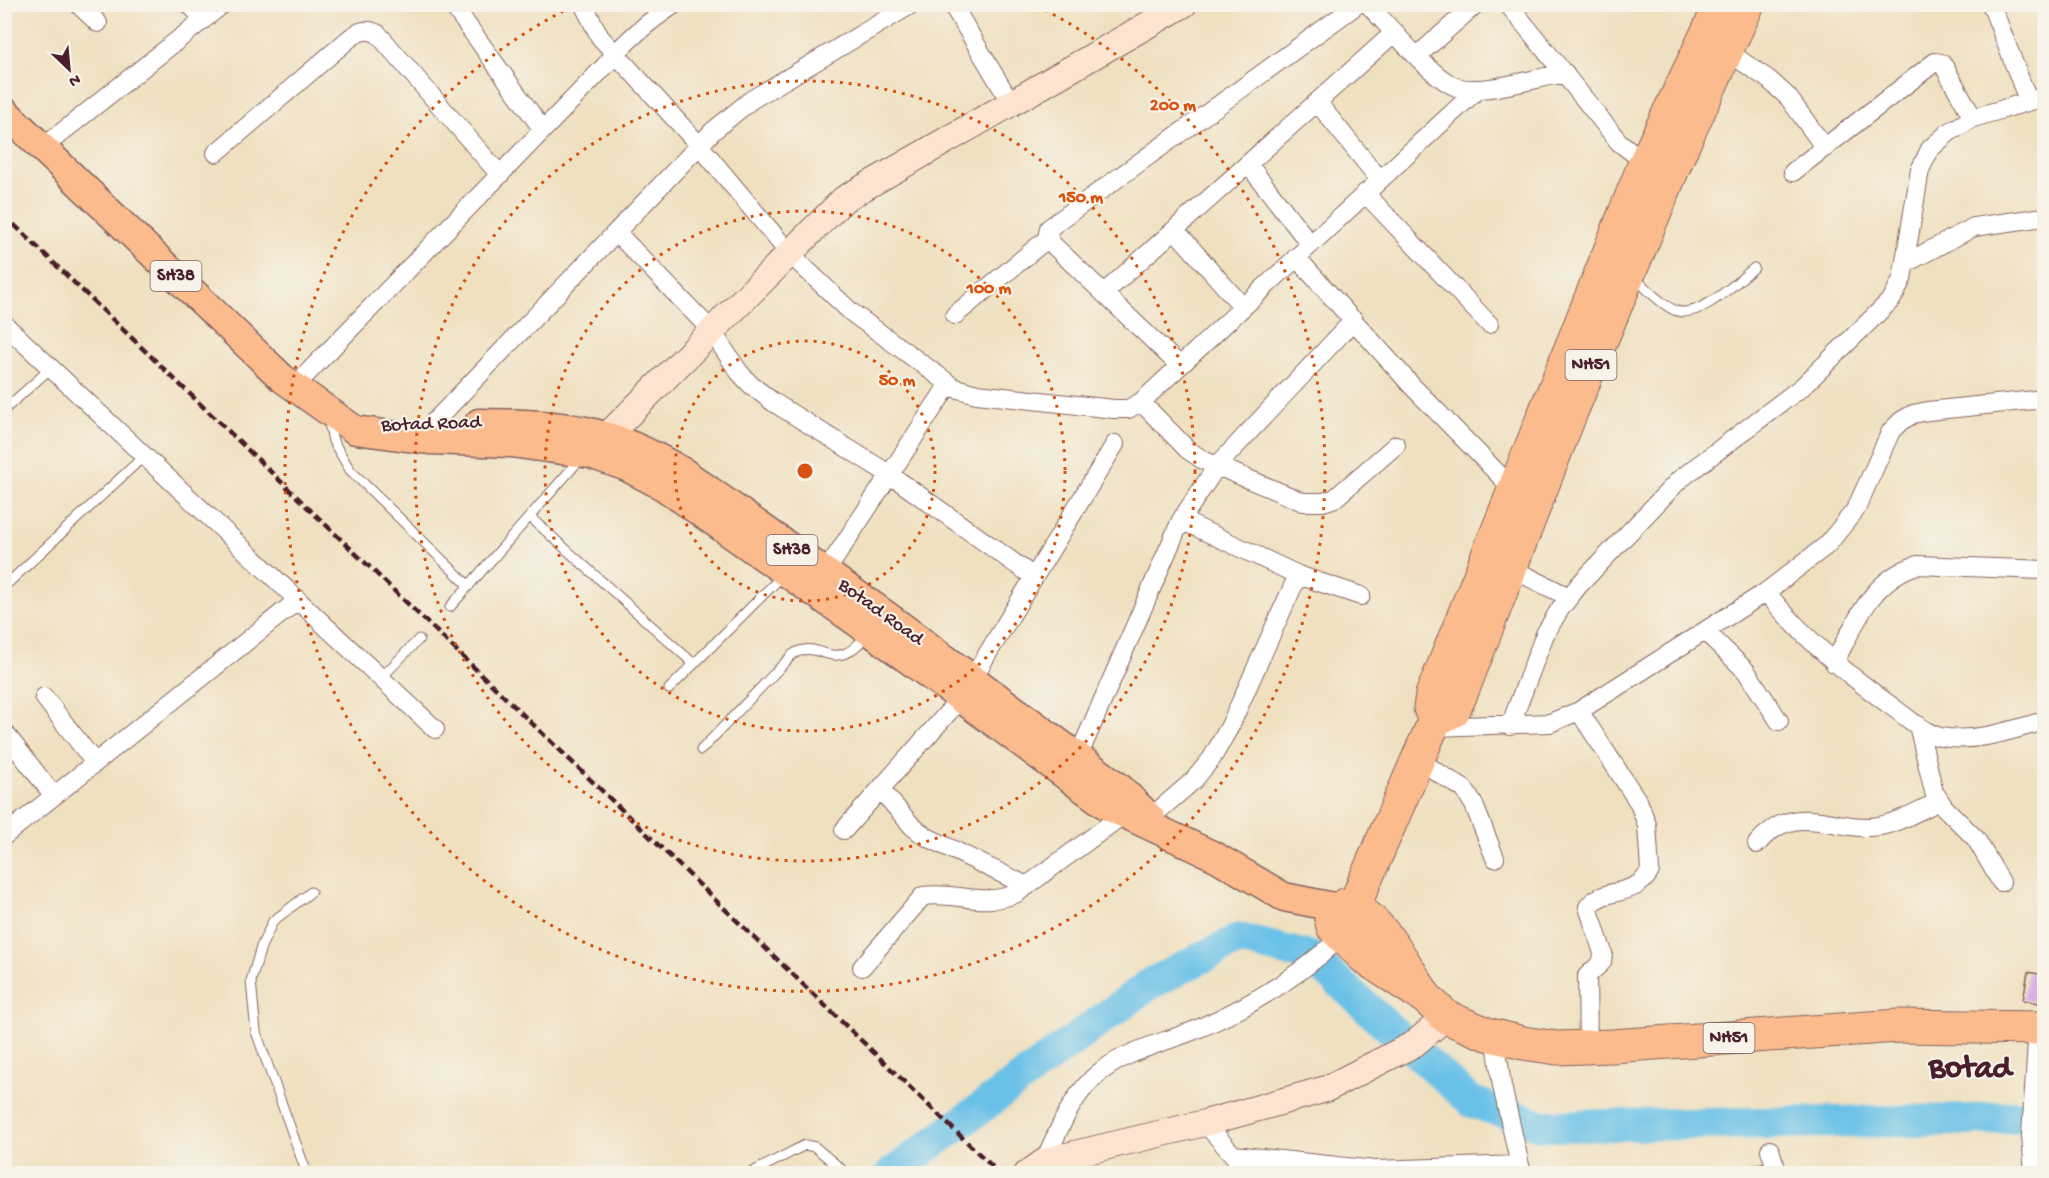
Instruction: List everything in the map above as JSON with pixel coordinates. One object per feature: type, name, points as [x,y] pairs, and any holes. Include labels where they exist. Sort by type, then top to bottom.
[{"type":"highway","name":"NH51","points":[[1433,724],[1454,711],[1512,568],[1525,500],[1721,4]]},
{"type":"highway","name":"NH51","points":[[1342,920],[1433,724],[1430,708],[1432,695],[1629,274],[1657,170],[1725,51],[1748,4]]},
{"type":"highway","points":[[1342,920],[1375,924],[1388,959],[1436,1008]]},
{"type":"highway","name":"NH51","points":[[1436,1008],[1495,1035],[1557,1048],[1898,1026],[2041,1028]]},
{"type":"main road","name":"Botad Road","points":[[4,111],[294,387],[355,429],[429,440],[594,447],[654,455],[683,472],[825,573],[879,624],[965,690],[1097,799],[1147,822],[1287,898],[1342,920]]},
{"type":"main road","name":"Botad Road","points":[[355,429],[434,422],[567,426],[594,447],[663,486],[786,572],[879,624]]},
{"type":"main road","name":"Botad Road","points":[[965,690],[1078,757],[1120,788],[1147,822]]},
{"type":"street","points":[[78,4],[98,23]]},
{"type":"street","points":[[189,4],[204,19]]},
{"type":"street","points":[[42,148],[223,4]]},
{"type":"street","points":[[452,4],[543,130]]},
{"type":"street","points":[[583,4],[600,37],[699,145],[789,253],[851,312],[949,384],[977,394],[1114,408],[1128,409],[1141,402],[1478,89]]},
{"type":"street","points":[[294,387],[645,23],[675,4]]},
{"type":"street","points":[[434,422],[699,145],[751,100],[912,4]]},
{"type":"street","points":[[952,4],[1011,103]]},
{"type":"street","points":[[594,447],[844,199],[1184,4]]},
{"type":"street","points":[[955,315],[1048,238],[1050,228],[1358,4]]},
{"type":"street","points":[[1368,4],[1441,80],[1458,88],[1478,89],[1569,78]]},
{"type":"street","points":[[1417,56],[1476,4]]},
{"type":"street","points":[[1508,4],[1619,142],[1657,170]]},
{"type":"street","points":[[1510,726],[1545,634],[1569,597],[1679,480],[1802,387],[1892,299],[1902,279],[1920,170],[1930,149],[1948,133],[1972,118],[2036,99],[1991,4]]},
{"type":"street","points":[[216,153],[350,38],[360,31],[370,30],[378,34],[500,175]]},
{"type":"street","points":[[1104,293],[1395,32]]},
{"type":"street","points":[[1725,51],[1768,79],[1788,97],[1825,148]]},
{"type":"street","points":[[1793,172],[1935,62],[1941,63],[1945,68],[1972,118]]},
{"type":"street","points":[[1317,102],[1380,180]]},
{"type":"street","points":[[1248,164],[1310,244]]},
{"type":"street","points":[[1365,193],[1489,324]]},
{"type":"street","points":[[1906,263],[1974,226],[2044,217]]},
{"type":"street","points":[[1175,230],[1242,306]]},
{"type":"street","points":[[616,232],[711,330],[739,372],[751,385],[889,474],[1034,577]]},
{"type":"street","points":[[1048,238],[1179,365]]},
{"type":"street","points":[[1296,257],[1413,387],[1525,500]]},
{"type":"street","points":[[1078,757],[1181,520],[1216,466],[1354,320]]},
{"type":"street","points":[[4,324],[435,729]]},
{"type":"street","points":[[825,573],[949,384]]},
{"type":"street","points":[[1433,724],[1510,726],[1550,723],[1579,711],[1766,592],[1827,545],[1843,528],[1871,481],[1891,431],[1901,421],[1913,414],[1928,411],[2044,399]]},
{"type":"street","points":[[1141,402],[1188,450],[1216,466],[1303,502],[1323,502],[1335,498],[1396,445]]},
{"type":"street","points":[[844,830],[881,790],[965,690],[1115,444]]},
{"type":"street","points":[[1181,520],[1298,575],[1361,596]]},
{"type":"street","points":[[1834,663],[1873,594],[1883,582],[1900,571],[1917,565],[2044,570]]},
{"type":"street","points":[[1512,568],[1569,597]]},
{"type":"street","points":[[862,967],[923,896],[936,894],[1001,901],[1147,822],[1194,780],[1212,758],[1230,726],[1298,575]]},
{"type":"street","points":[[1766,592],[1796,628],[1834,663],[1918,725],[1940,737],[1988,737],[2044,721]]},
{"type":"street","points":[[4,836],[298,600]]},
{"type":"street","points":[[1705,631],[1746,671],[1779,722]]},
{"type":"street","points":[[44,697],[95,763]]},
{"type":"street","points":[[1579,711],[1639,803],[1647,825],[1650,872],[1636,888],[1593,901],[1588,907],[1603,952],[1602,962],[1587,976],[1588,1047]]},
{"type":"street","points":[[1918,725],[1934,792],[1976,839],[2001,882]]},
{"type":"street","points":[[4,732],[54,796]]},
{"type":"street","points":[[1418,760],[1464,789],[1474,805],[1495,858]]},
{"type":"street","points":[[881,790],[912,826],[925,836],[1027,886]]},
{"type":"street","points":[[1757,844],[1769,830],[1787,822],[1813,818],[1866,827],[1882,826],[1940,801]]},
{"type":"street","points":[[1036,1168],[1070,1108],[1090,1082],[1107,1066],[1131,1052],[1194,1030],[1240,1009],[1304,971],[1342,920]]},
{"type":"street","points":[[1036,1168],[1326,1089],[1414,1044],[1436,1008]]},
{"type":"street","points":[[2029,1169],[2041,1028]]},
{"type":"street","points":[[1234,1155],[1375,1170],[1520,1163],[1502,1086],[1495,1035]]},
{"type":"street","points":[[1205,1123],[1250,1173]]},
{"type":"street","points":[[1756,1173],[1778,1171],[1770,1150]]},
{"type":"lane","points":[[1629,274],[1674,310],[1688,314],[1700,309],[1754,267]]},
{"type":"lane","points":[[4,410],[51,368]]},
{"type":"lane","points":[[326,409],[333,441],[350,470],[469,586]]},
{"type":"lane","points":[[450,607],[594,447]]},
{"type":"lane","points":[[6,585],[144,456]]},
{"type":"lane","points":[[530,517],[694,664]]},
{"type":"lane","points":[[669,689],[786,572]]},
{"type":"lane","points":[[701,750],[792,655],[809,648],[837,656],[848,653],[879,624]]},
{"type":"lane","points":[[381,678],[419,639]]},
{"type":"lane","points":[[307,1173],[256,1032],[251,981],[261,946],[273,921],[311,892]]},
{"type":"lane","points":[[749,1173],[805,1146],[815,1147],[828,1155],[847,1173]]},
{"type":"building","points":[[2028,972],[2044,975],[2044,1004],[2023,1000]]},
{"type":"waterway","points":[[891,1174],[1150,984],[1239,939],[1311,957],[1470,1101],[1543,1126],[1971,1120],[2044,1114]]},
{"type":"railway","points":[[4,215],[1000,1174]]},
{"type":"district","name":"Botad","points":[[1970,1070]]}]
